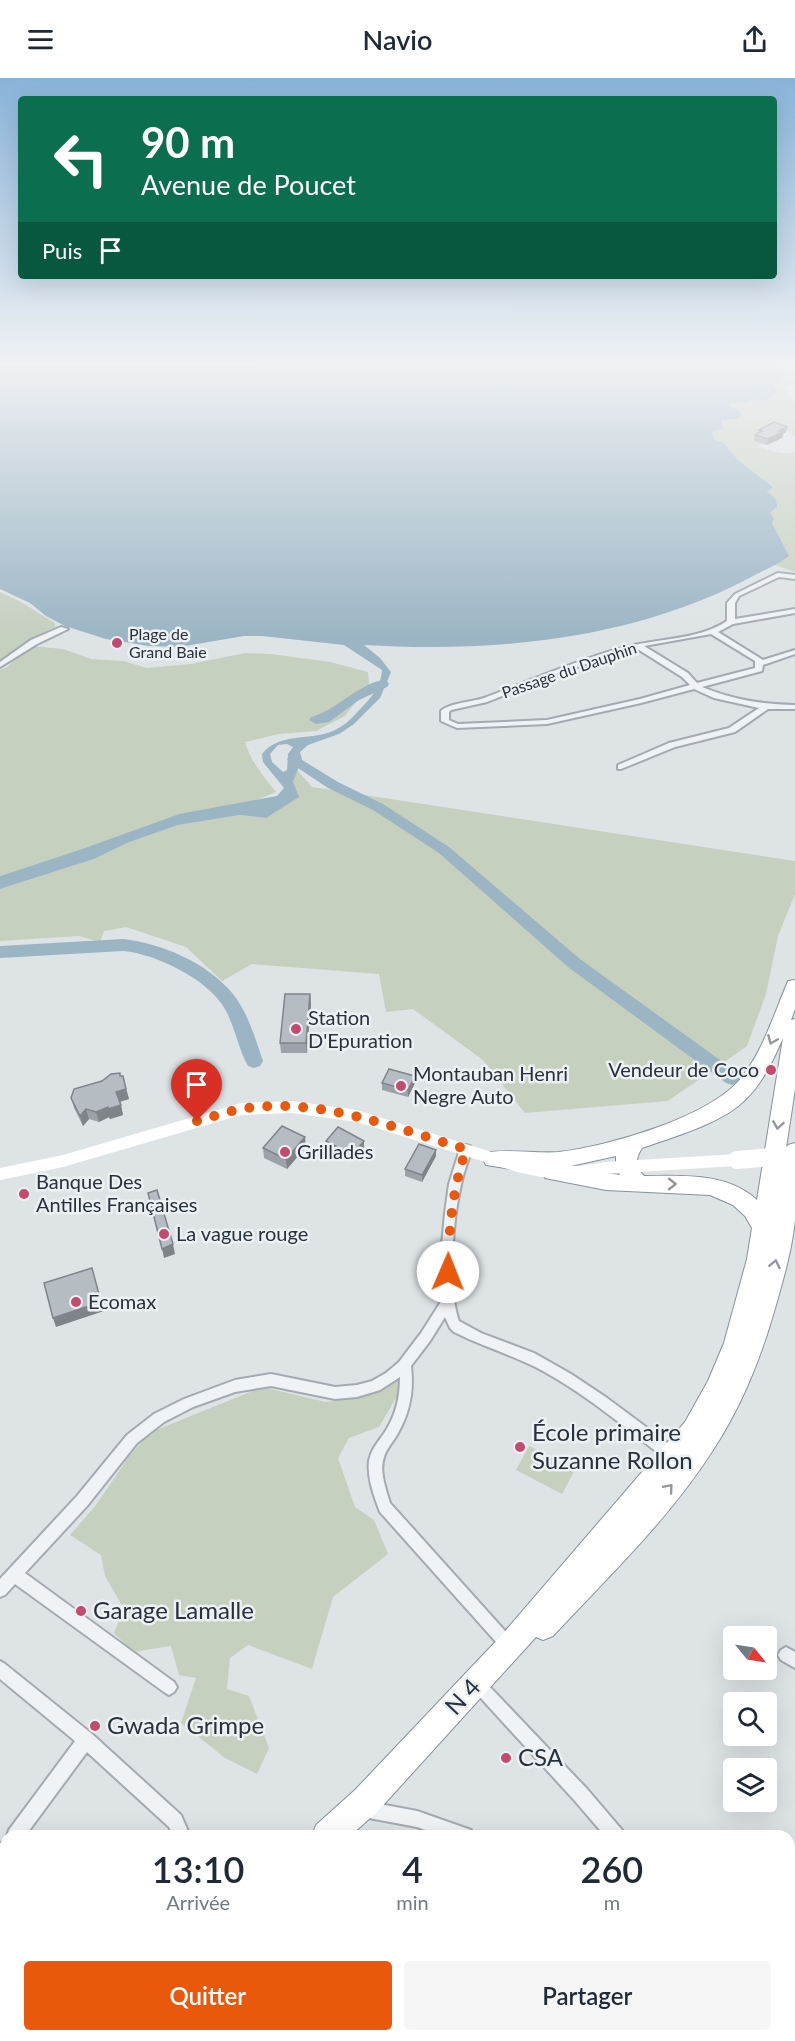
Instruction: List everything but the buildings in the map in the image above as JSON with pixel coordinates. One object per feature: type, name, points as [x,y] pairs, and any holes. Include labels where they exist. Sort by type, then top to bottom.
[{"type":"highway","points":[[557,1165],[634,1144],[699,1118],[734,1100],[760,1068],[795,986]]},
{"type":"highway","name":"N 4","points":[[334,1830],[366,1801],[510,1647],[694,1430],[718,1387],[736,1343],[758,1259],[795,1026]]},
{"type":"highway","points":[[624,1173],[626,1154],[634,1144]]},
{"type":"highway","name":"N 4","points":[[351,1830],[631,1533],[691,1462],[720,1415],[746,1356],[775,1267],[795,1153]]},
{"type":"highway","points":[[493,1159],[557,1165],[582,1179],[624,1173],[726,1190],[745,1200],[762,1226]]},
{"type":"main road","points":[[0,1174],[63,1161],[241,1109],[259,1108],[292,1107],[346,1114],[493,1159]]},
{"type":"main road","points":[[557,1165],[580,1172],[624,1173],[795,1153]]},
{"type":"street","points":[[731,622],[731,603],[737,595],[778,575],[795,577]]},
{"type":"street","name":"Passage du Dauphin","points":[[696,687],[547,722],[457,726],[445,721],[445,711],[449,708],[478,703],[559,671],[638,645],[713,632],[731,622],[795,611]]},
{"type":"street","points":[[0,665],[34,642],[64,629]]},
{"type":"street","points":[[696,687],[759,669],[759,660],[713,632]]},
{"type":"street","points":[[638,645],[685,675],[696,687],[727,700],[767,706],[795,707]]},
{"type":"street","points":[[760,663],[795,652]]},
{"type":"street","points":[[621,767],[672,746],[732,729],[767,706]]},
{"type":"street","points":[[466,1149],[455,1185],[449,1228],[447,1303],[453,1323],[461,1331],[510,1348],[554,1371],[597,1399],[672,1455]]},
{"type":"street","points":[[0,1590],[82,1501],[132,1439],[159,1418],[189,1404],[245,1384],[279,1380],[324,1391],[344,1393],[380,1383],[405,1366],[447,1303]]},
{"type":"street","points":[[405,1366],[408,1383],[404,1407],[399,1422],[381,1449],[375,1463],[385,1507],[510,1647]]},
{"type":"street","points":[[14,1574],[169,1687]]},
{"type":"street","points":[[0,1669],[86,1740],[175,1821],[179,1830]]},
{"type":"street","points":[[483,1689],[611,1830]]},
{"type":"street","points":[[19,1830],[86,1740]]},
{"type":"street","points":[[369,1810],[417,1819],[448,1830]]},
{"type":"green space","points":[[734,455],[795,455],[795,572],[775,565],[788,557],[772,523],[770,513],[777,507],[767,492],[773,487]]},
{"type":"green space","points":[[0,592],[55,623],[55,627],[0,663]]},
{"type":"green space","points":[[31,646],[63,649],[91,659],[123,661],[147,668],[191,664],[245,653],[271,654],[330,662],[368,672],[369,684],[345,716],[316,731],[279,734],[245,742],[254,762],[276,792],[254,801],[179,814],[0,876],[0,670],[7,667]]},
{"type":"green space","points":[[297,770],[312,787],[795,861],[795,894],[778,936],[766,994],[747,1046],[668,1101],[525,1113],[483,1060],[413,1009],[386,1012],[379,974],[252,964],[222,981],[186,947],[126,927],[104,931],[100,942],[79,936],[0,941],[0,889],[94,859],[127,843],[178,825],[240,815],[266,818],[293,782]]},
{"type":"green space","points":[[401,1376],[404,1384],[379,1427],[349,1438],[338,1458],[355,1507],[374,1520],[388,1554],[333,1597],[312,1669],[248,1645],[230,1658],[227,1689],[249,1696],[269,1748],[257,1774],[225,1758],[181,1723],[196,1678],[179,1675],[171,1646],[133,1652],[114,1633],[124,1609],[105,1576],[101,1555],[70,1535],[96,1505],[128,1458],[149,1433],[262,1387],[326,1402],[364,1396]]},
{"type":"green space","points":[[529,1446],[575,1470],[562,1494],[516,1470]]},
{"type":"water","points":[[0,455],[734,455],[773,487],[767,492],[775,498],[777,507],[770,513],[774,518],[772,523],[789,556],[711,596],[664,614],[616,627],[566,637],[516,643],[414,647],[364,645],[380,658],[391,672],[380,698],[354,724],[339,734],[308,745],[300,752],[302,759],[293,782],[299,797],[266,818],[240,815],[178,825],[127,843],[94,859],[0,889],[0,876],[179,814],[277,796],[284,788],[263,762],[262,754],[278,742],[325,734],[344,725],[372,696],[379,684],[382,670],[344,645],[262,636],[244,636],[179,647],[149,646],[106,639],[65,626],[46,616],[30,603],[0,589]],"holes":[[[287,744],[293,747],[288,754],[287,770],[283,772],[272,762],[270,754],[278,745]]]},
{"type":"waterway","points":[[316,720],[324,719],[354,697],[382,684]]},
{"type":"waterway","points":[[294,759],[333,785],[378,807],[444,850],[574,963],[732,1078]]},
{"type":"waterway","points":[[0,952],[123,945],[140,946],[163,954],[199,975],[226,997],[239,1020],[254,1061]]},
{"type":"place","name":"Plage de Grand Baie","points":[[117,643]]},
{"type":"place","name":"Station D'Epuration","points":[[296,1029]]},
{"type":"place","name":"Vendeur de Coco","points":[[771,1070]]},
{"type":"place","name":"Montauban Henri Negre Auto","points":[[401,1086]]},
{"type":"place","name":"Grillades","points":[[285,1152]]},
{"type":"place","name":"Banque Des Antilles Françaises","points":[[24,1194]]},
{"type":"place","name":"La vague rouge","points":[[164,1234]]},
{"type":"place","name":"Ecomax","points":[[76,1302]]},
{"type":"place","name":"École primaire Suzanne Rollon","points":[[520,1447]]},
{"type":"place","name":"Garage Lamalle","points":[[81,1611]]},
{"type":"place","name":"Gwada Grimpe","points":[[95,1726]]},
{"type":"place","name":"CSA","points":[[506,1758]]},
{"type":"route","points":[[197,1121],[241,1109],[292,1107],[323,1110],[357,1116],[466,1149],[455,1185],[449,1228],[448,1272]]}]
